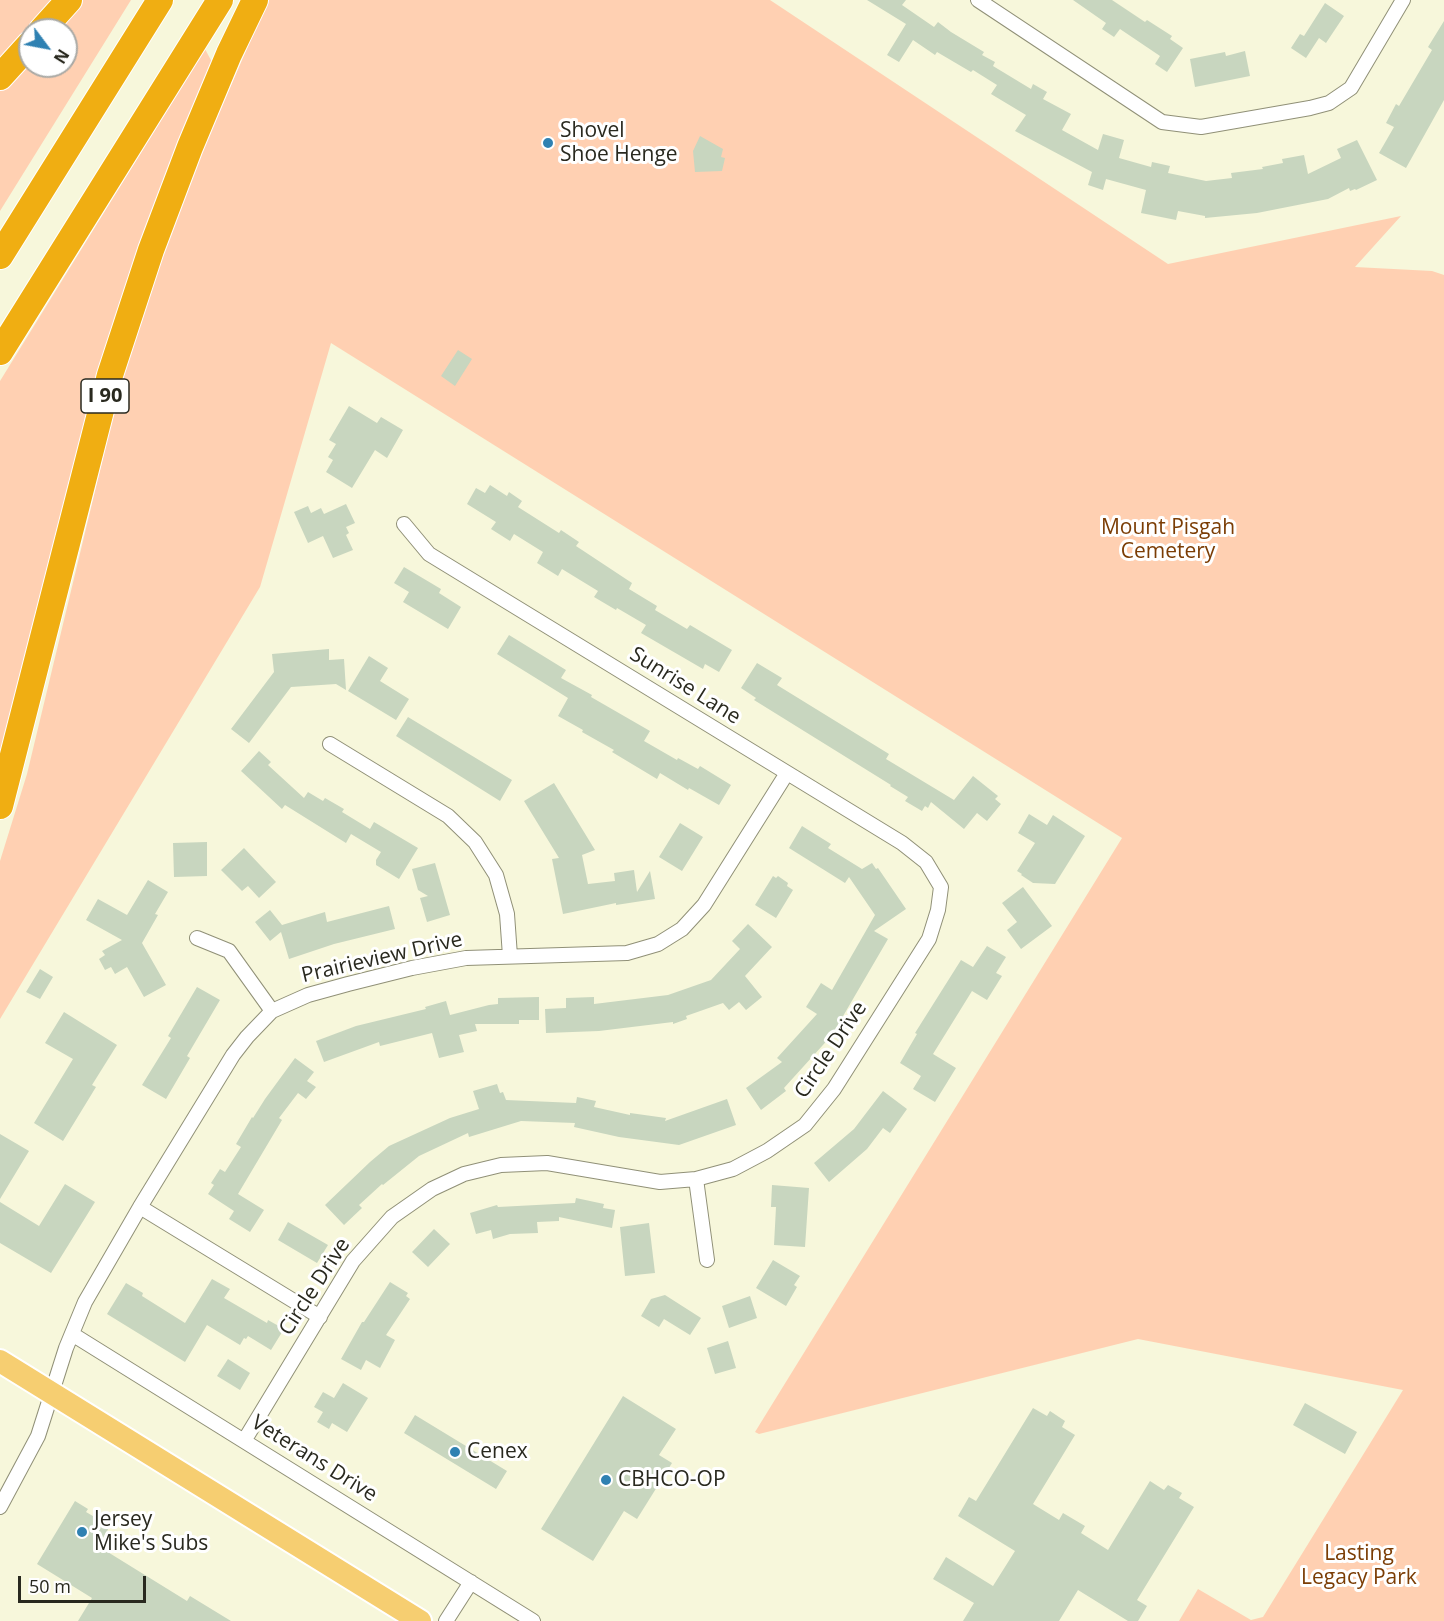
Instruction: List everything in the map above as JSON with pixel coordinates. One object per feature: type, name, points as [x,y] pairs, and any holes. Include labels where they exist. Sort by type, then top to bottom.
[{"type":"highway","points":[[53,18],[69,0]]},
{"type":"highway","points":[[0,256],[160,0]]},
{"type":"highway","points":[[0,352],[220,0]]},
{"type":"highway","name":"I 90","points":[[0,806],[110,375],[151,250],[186,157],[255,0]]},
{"type":"highway","points":[[0,77],[18,57]]},
{"type":"main road","points":[[0,1361],[420,1621]]},
{"type":"street","points":[[978,0],[1162,122],[1201,127],[1329,103],[1351,88],[1400,1]]},
{"type":"street","name":"Sunrise Lane","points":[[404,524],[429,554],[902,843],[926,862],[941,887]]},
{"type":"street","points":[[330,744],[448,816],[475,842],[496,875],[507,914],[510,956]]},
{"type":"street","name":"Prairieview Drive","points":[[0,1507],[38,1436],[66,1348],[85,1302],[140,1207],[233,1056],[247,1037],[272,1011],[308,995],[412,968],[466,958],[627,953],[658,944],[682,929],[704,905],[787,773]]},
{"type":"street","name":"Circle Drive","points":[[244,1441],[353,1261],[392,1217],[432,1189],[464,1174],[501,1165],[547,1163],[660,1182],[696,1179],[733,1169],[767,1151],[805,1125],[834,1089],[929,939],[938,910],[941,887]]},
{"type":"street","points":[[197,938],[229,951],[272,1011]]},
{"type":"street","points":[[696,1179],[707,1260]]},
{"type":"street","points":[[140,1207],[320,1317]]},
{"type":"street","name":"Veterans Drive","points":[[72,1334],[533,1621]]},
{"type":"street","points":[[446,1621],[471,1582]]},
{"type":"green space","points":[[0,0],[53,0],[36,18],[18,18],[18,38],[0,57]]},
{"type":"green space","points":[[81,0],[131,0],[0,211],[0,90],[18,70],[18,78],[78,78],[78,18],[65,18]]},
{"type":"green space","name":"Mount Pisgah Cemetery","points":[[268,0],[770,0],[1168,264],[1401,216],[1355,267],[1432,271],[1444,275],[1444,1621],[1179,1621],[1198,1589],[1251,1620],[1263,1617],[1403,1390],[1138,1339],[759,1434],[755,1432],[1122,838],[331,343],[260,587],[0,1019],[0,861],[27,774],[126,362],[180,203]]},
{"type":"green space","points":[[205,49],[213,64],[0,778],[0,381]]},
{"type":"building","points":[[867,0],[906,0],[902,5],[934,27],[938,22],[984,52],[982,55],[995,62],[993,66],[1031,89],[1033,84],[1047,92],[1043,99],[1071,114],[1062,130],[1098,150],[1103,134],[1124,140],[1119,158],[1151,167],[1152,162],[1170,166],[1168,173],[1206,181],[1232,178],[1231,173],[1263,169],[1262,167],[1283,163],[1282,159],[1304,155],[1308,174],[1341,158],[1337,149],[1357,140],[1377,180],[1356,190],[1350,191],[1349,188],[1328,199],[1257,213],[1205,218],[1205,216],[1178,211],[1176,220],[1141,213],[1146,190],[1106,179],[1103,190],[1088,185],[1092,172],[1015,131],[1026,115],[991,94],[997,85],[973,70],[971,72],[937,52],[935,55],[913,40],[899,62],[887,55],[906,24]]},
{"type":"building","points":[[1073,0],[1112,0],[1145,22],[1147,20],[1172,36],[1170,39],[1183,48],[1167,72],[1155,64],[1160,56],[1120,29],[1114,37],[1102,29],[1106,23]]},
{"type":"building","points":[[1325,3],[1344,16],[1326,43],[1319,38],[1306,58],[1291,48],[1300,34],[1304,36]]},
{"type":"building","points":[[1444,21],[1444,100],[1406,168],[1379,153],[1394,127],[1386,123],[1396,104],[1399,106],[1432,50],[1428,47]]},
{"type":"building","points":[[1245,51],[1250,76],[1195,87],[1190,59],[1225,52],[1226,56]]},
{"type":"building","points":[[700,136],[723,149],[721,157],[725,158],[722,171],[695,172],[693,151]]},
{"type":"building","points":[[458,350],[472,359],[455,386],[441,376]]},
{"type":"building","points":[[349,406],[377,423],[381,417],[403,430],[387,458],[375,450],[352,488],[326,472],[333,460],[328,457],[336,444],[329,440]]},
{"type":"building","points":[[490,485],[507,496],[509,492],[522,501],[518,507],[559,533],[561,530],[579,542],[576,546],[632,583],[629,589],[657,606],[655,610],[687,629],[690,625],[732,650],[719,672],[705,664],[703,669],[641,633],[646,625],[594,597],[598,591],[562,569],[558,576],[537,563],[543,552],[514,534],[510,541],[491,529],[496,522],[467,504],[476,488],[485,493]]},
{"type":"building","points":[[346,504],[355,523],[346,527],[349,533],[346,535],[353,550],[333,558],[323,536],[308,543],[294,512],[308,506],[311,513],[321,508],[324,514]]},
{"type":"building","points":[[404,567],[441,589],[439,593],[461,607],[448,629],[403,602],[409,592],[394,583]]},
{"type":"building","points":[[509,635],[566,670],[561,678],[650,731],[644,741],[677,760],[678,758],[698,769],[700,766],[731,785],[719,805],[660,773],[657,779],[558,716],[568,698],[497,654]]},
{"type":"building","points":[[329,649],[329,660],[344,659],[346,690],[336,684],[291,687],[249,743],[231,729],[274,672],[272,654]]},
{"type":"building","points":[[369,656],[388,668],[380,681],[409,699],[396,720],[348,691]]},
{"type":"building","points":[[757,663],[782,678],[777,685],[889,754],[886,759],[954,800],[973,776],[998,796],[995,799],[1001,804],[987,821],[977,813],[964,829],[931,802],[928,808],[925,806],[922,811],[905,801],[908,797],[891,785],[754,700],[756,698],[741,688]]},
{"type":"building","points":[[408,717],[512,780],[500,801],[396,736]]},
{"type":"building","points":[[259,751],[271,762],[268,765],[304,798],[308,792],[323,801],[325,798],[344,809],[342,812],[370,829],[374,822],[418,848],[399,879],[376,865],[381,852],[351,834],[346,843],[285,805],[282,809],[241,771]]},
{"type":"building","points":[[554,783],[595,850],[582,855],[588,884],[615,881],[614,873],[634,870],[637,892],[650,871],[655,899],[616,905],[616,903],[563,914],[552,859],[559,858],[524,801]]},
{"type":"building","points":[[1029,814],[1047,825],[1053,815],[1085,836],[1055,884],[1033,883],[1017,871],[1035,843],[1018,833]]},
{"type":"building","points":[[680,823],[703,837],[682,871],[659,857]]},
{"type":"building","points":[[802,826],[831,844],[828,848],[862,869],[872,863],[876,869],[878,868],[906,909],[874,931],[888,939],[832,1035],[784,1088],[786,1091],[761,1110],[746,1088],[782,1062],[777,1058],[817,1014],[806,1007],[821,983],[832,990],[875,915],[849,877],[845,883],[789,848]]},
{"type":"building","points":[[207,842],[207,876],[174,877],[173,843]]},
{"type":"building","points":[[244,848],[276,882],[259,898],[248,886],[242,891],[221,870]]},
{"type":"building","points":[[435,863],[450,915],[427,922],[420,898],[428,896],[418,890],[412,869]]},
{"type":"building","points":[[773,876],[776,878],[778,876],[788,883],[787,886],[793,890],[776,918],[755,905]]},
{"type":"building","points":[[148,880],[168,892],[142,943],[166,985],[144,997],[127,967],[115,974],[111,967],[105,970],[99,959],[105,955],[102,951],[122,940],[86,920],[98,899],[127,915]]},
{"type":"building","points":[[1023,887],[1052,926],[1021,949],[1007,930],[1017,922],[1002,903]]},
{"type":"building","points":[[389,906],[395,929],[334,944],[289,959],[281,932],[270,941],[255,922],[270,910],[282,925],[325,912],[327,922]]},
{"type":"building","points":[[748,924],[772,947],[745,976],[762,997],[746,1010],[739,1002],[729,1010],[723,1003],[686,1016],[687,1019],[673,1024],[673,1022],[599,1031],[546,1033],[545,1009],[566,1008],[566,998],[594,997],[594,1004],[668,995],[711,980],[740,949],[732,941]]},
{"type":"building","points":[[987,946],[1006,957],[996,973],[1002,976],[987,1000],[972,991],[933,1054],[956,1068],[935,1102],[913,1089],[921,1076],[900,1063],[917,1034],[915,1033],[961,960],[973,967]]},
{"type":"building","points":[[40,969],[53,977],[40,999],[26,992]]},
{"type":"building","points":[[197,987],[220,1000],[187,1056],[190,1058],[166,1099],[142,1085],[171,1038],[168,1036]]},
{"type":"building","points":[[539,997],[539,1020],[519,1020],[519,1024],[475,1024],[477,1031],[459,1035],[464,1052],[439,1058],[432,1033],[380,1046],[379,1042],[324,1062],[316,1041],[356,1026],[426,1009],[425,1007],[446,1001],[450,1015],[498,1004],[498,998]]},
{"type":"building","points":[[64,1012],[117,1045],[92,1085],[96,1087],[63,1141],[34,1123],[73,1059],[45,1043]]},
{"type":"building","points":[[295,1058],[314,1072],[307,1081],[316,1087],[306,1099],[298,1093],[279,1118],[282,1120],[238,1194],[264,1210],[250,1232],[229,1219],[234,1211],[208,1194],[214,1185],[211,1183],[220,1169],[225,1172],[241,1147],[236,1144],[252,1117]]},
{"type":"building","points":[[497,1084],[506,1100],[576,1103],[577,1097],[596,1101],[594,1107],[630,1115],[630,1113],[666,1118],[665,1121],[727,1099],[736,1125],[679,1145],[619,1137],[574,1127],[575,1123],[521,1121],[469,1137],[468,1133],[419,1156],[359,1205],[362,1208],[344,1225],[325,1205],[389,1146],[450,1118],[479,1109],[473,1091]]},
{"type":"building","points":[[883,1091],[907,1109],[890,1133],[883,1128],[867,1149],[829,1182],[814,1163],[854,1129]]},
{"type":"building","points":[[0,1134],[29,1151],[0,1199]]},
{"type":"building","points":[[65,1184],[95,1202],[51,1273],[0,1243],[0,1202],[39,1226]]},
{"type":"building","points":[[772,1185],[809,1188],[805,1247],[774,1245],[776,1207],[771,1207]]},
{"type":"building","points":[[576,1198],[604,1204],[603,1208],[615,1210],[612,1228],[559,1217],[559,1221],[537,1222],[538,1233],[510,1234],[493,1239],[491,1230],[476,1234],[470,1213],[497,1205],[498,1207],[575,1203]]},
{"type":"building","points":[[288,1222],[328,1245],[317,1263],[278,1240]]},
{"type":"building","points":[[649,1223],[655,1273],[625,1276],[620,1227]]},
{"type":"building","points":[[434,1229],[450,1244],[428,1267],[412,1252]]},
{"type":"building","points":[[773,1260],[800,1276],[794,1285],[797,1287],[786,1306],[756,1288]]},
{"type":"building","points":[[212,1279],[230,1289],[224,1298],[267,1323],[268,1320],[284,1329],[271,1350],[248,1336],[240,1345],[207,1325],[185,1362],[107,1314],[126,1283],[185,1323]]},
{"type":"building","points":[[390,1282],[408,1293],[406,1296],[410,1299],[386,1335],[395,1340],[380,1368],[366,1360],[361,1370],[341,1359],[362,1322]]},
{"type":"building","points":[[665,1295],[701,1318],[690,1335],[664,1319],[659,1327],[641,1316],[651,1299]]},
{"type":"building","points":[[750,1296],[757,1318],[729,1328],[722,1306]]},
{"type":"building","points":[[728,1341],[736,1368],[715,1374],[707,1348]]},
{"type":"building","points":[[228,1359],[250,1373],[240,1390],[217,1376]]},
{"type":"building","points":[[343,1383],[368,1398],[347,1432],[332,1423],[329,1429],[317,1422],[323,1412],[314,1407],[323,1392],[334,1398]]},
{"type":"building","points":[[623,1396],[676,1429],[659,1455],[672,1463],[637,1519],[624,1511],[593,1561],[541,1529]]},
{"type":"building","points":[[1305,1403],[1357,1432],[1345,1454],[1293,1425]]},
{"type":"building","points":[[1033,1408],[1047,1416],[1050,1411],[1065,1421],[1062,1427],[1075,1435],[1033,1504],[1059,1520],[1063,1513],[1085,1526],[1081,1533],[1108,1550],[1150,1481],[1164,1490],[1168,1485],[1182,1493],[1179,1498],[1194,1507],[1137,1600],[1147,1606],[1138,1621],[1128,1621],[1078,1590],[1059,1621],[963,1621],[974,1603],[933,1579],[946,1557],[993,1586],[1015,1551],[958,1516],[969,1497],[976,1501]]},
{"type":"building","name":"Cenex","points":[[415,1415],[507,1471],[496,1489],[404,1433]]},
{"type":"building","points":[[75,1501],[88,1509],[86,1512],[110,1526],[98,1546],[187,1601],[190,1596],[231,1621],[78,1621],[92,1598],[37,1564]]},
{"type":"place","name":"Shovel Shoe Henge","points":[[548,143]]},
{"type":"place","name":"Cenex","points":[[455,1452]]},
{"type":"place","name":"CBHCO-OP","points":[[606,1480]]},
{"type":"place","name":"Jersey Mike's Subs","points":[[82,1532]]},
{"type":"park label","name":"Lasting Legacy Park","points":[[1359,1566]]}]
